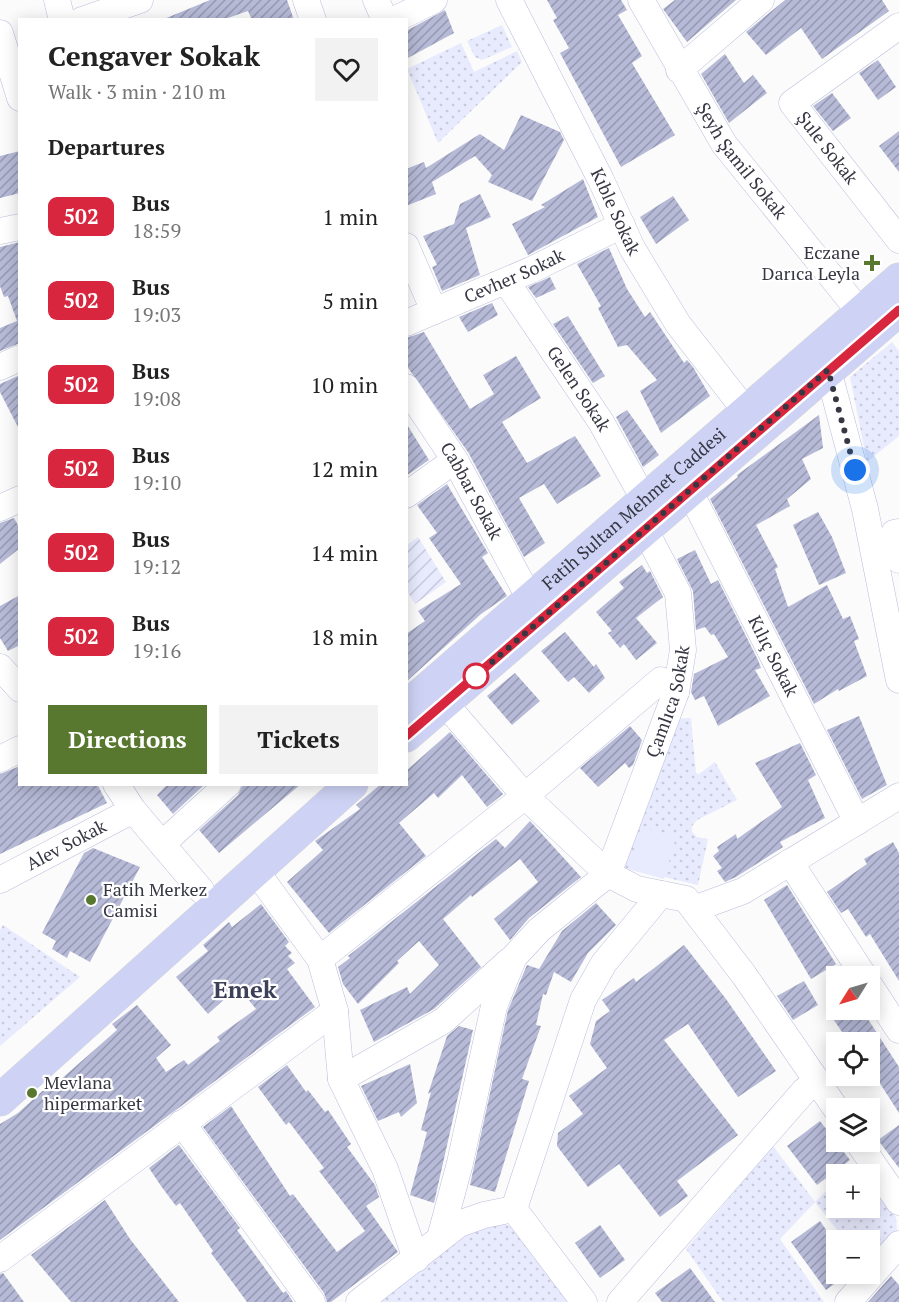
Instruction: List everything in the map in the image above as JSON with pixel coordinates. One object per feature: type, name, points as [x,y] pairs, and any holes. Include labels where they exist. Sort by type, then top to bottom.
[{"type":"main road","name":"Fatih Sultan Mehmet Caddesi","points":[[408,706],[437,695],[645,516],[745,410],[899,279]]},
{"type":"main road","name":"Fatih Sultan Mehmet Caddesi","points":[[408,733],[437,695],[531,599],[645,516],[690,492],[899,310]]},
{"type":"main road","points":[[0,1072],[317,786]]},
{"type":"main road","points":[[0,1100],[350,786]]},
{"type":"street","points":[[57,0],[62,18]]},
{"type":"street","points":[[88,18],[140,0]]},
{"type":"street","points":[[306,0],[313,18]]},
{"type":"street","points":[[376,0],[384,18]]},
{"type":"street","points":[[398,18],[434,0]]},
{"type":"street","name":"Kıble Sokak","points":[[509,0],[633,248],[678,324],[745,410]]},
{"type":"street","name":"Şeyh Şamil Sokak","points":[[641,0],[679,70],[724,144],[860,312]]},
{"type":"street","points":[[679,70],[761,0]]},
{"type":"street","name":"Şule Sokak","points":[[899,26],[792,103],[899,240]]},
{"type":"street","points":[[0,33],[11,83]]},
{"type":"street","name":"Cevher Sokak","points":[[408,322],[506,281],[622,225]]},
{"type":"street","points":[[0,231],[18,227]]},
{"type":"street","points":[[408,251],[434,311]]},
{"type":"street","name":"Gelen Sokak","points":[[506,281],[601,422],[645,516]]},
{"type":"street","points":[[0,367],[18,359]]},
{"type":"street","points":[[828,370],[865,509],[899,680]]},
{"type":"street","name":"Cabbar Sokak","points":[[408,390],[455,460],[531,599]]},
{"type":"street","points":[[408,494],[455,460]]},
{"type":"street","name":"Kılıç Sokak","points":[[690,492],[857,822]]},
{"type":"street","points":[[0,508],[18,500]]},
{"type":"street","name":"Çamlıca Sokak","points":[[608,874],[676,692],[683,650],[678,593],[645,516]]},
{"type":"street","points":[[899,532],[894,533],[899,560]]},
{"type":"street","points":[[320,959],[525,796],[661,680],[676,692]]},
{"type":"street","points":[[437,695],[525,796],[608,874],[637,889],[686,900],[744,975],[829,1098]]},
{"type":"street","points":[[0,759],[18,750]]},
{"type":"street","points":[[117,786],[133,810],[201,890]]},
{"type":"street","points":[[162,844],[226,786]]},
{"type":"street","points":[[694,909],[743,891],[899,796]]},
{"type":"street","name":"Alev Sokak","points":[[0,880],[133,810]]},
{"type":"street","points":[[790,862],[858,966]]},
{"type":"street","points":[[255,870],[320,959],[335,1011],[340,1079],[385,1169],[416,1259]]},
{"type":"street","points":[[340,1079],[443,1021],[514,957],[539,930],[608,874]]},
{"type":"street","points":[[514,1209],[583,1000],[604,963],[661,894]]},
{"type":"street","points":[[440,1238],[460,1163],[494,1006],[514,957]]},
{"type":"street","points":[[880,1001],[899,1030]]},
{"type":"street","points":[[0,1259],[335,1011]]},
{"type":"street","points":[[620,1302],[804,1091],[817,1081]]},
{"type":"street","points":[[182,1124],[312,1302]]},
{"type":"street","points":[[865,1152],[899,1202]]},
{"type":"street","points":[[359,1302],[459,1224],[484,1215],[514,1209]]},
{"type":"street","points":[[514,1209],[584,1302]]},
{"type":"street","points":[[848,1302],[899,1244]]},
{"type":"shaded area","points":[[502,25],[512,47],[482,60],[475,57],[467,41]]},
{"type":"shaded area","points":[[461,43],[474,72],[517,51],[522,62],[438,143],[408,69]]},
{"type":"shaded area","points":[[892,342],[899,351],[899,436],[867,462],[850,377]]},
{"type":"shaded area","points":[[418,537],[446,582],[415,604],[408,593],[408,544]]},
{"type":"shaded area","points":[[691,718],[696,773],[699,774],[715,762],[737,800],[697,820],[692,826],[692,832],[697,837],[708,839],[698,885],[622,867],[671,719]]},
{"type":"shaded area","points":[[641,827],[676,837],[664,879],[628,869]]},
{"type":"shaded area","points":[[3,925],[80,977],[0,1046],[0,930]]},
{"type":"shaded area","points":[[773,1146],[815,1202],[780,1239],[824,1302],[723,1302],[686,1249]]},
{"type":"shaded area","points":[[826,1191],[826,1216],[815,1202]]},
{"type":"shaded area","points":[[880,1196],[896,1217],[897,1231],[880,1251],[880,1230],[837,1230],[828,1218],[880,1218]]},
{"type":"shaded area","points":[[504,1223],[518,1231],[568,1302],[374,1302],[475,1228]]},
{"type":"building","points":[[210,0],[287,0],[293,18],[251,18],[248,11],[228,18],[166,18]]},
{"type":"building","points":[[547,0],[621,0],[627,10],[618,15],[642,56],[632,63],[675,135],[621,167],[560,53],[569,48],[553,20],[557,18]]},
{"type":"building","points":[[675,0],[736,0],[687,42],[663,9]]},
{"type":"building","points":[[785,0],[882,0],[889,11],[822,59],[801,28],[766,55],[746,32]]},
{"type":"building","points":[[445,10],[454,33],[408,58],[408,30]]},
{"type":"building","points":[[725,54],[744,83],[753,75],[767,93],[729,123],[701,74]]},
{"type":"building","points":[[878,60],[896,87],[878,100],[859,73]]},
{"type":"building","points":[[832,93],[851,118],[833,131],[813,106]]},
{"type":"building","points":[[521,115],[560,132],[564,140],[532,201],[488,182],[492,175],[475,156],[432,182],[436,194],[408,205],[408,168],[424,162],[426,168],[480,134],[504,150]]},
{"type":"building","points":[[899,131],[899,172],[879,146]]},
{"type":"building","points":[[18,152],[18,194],[0,198],[0,156]]},
{"type":"building","points":[[583,179],[598,217],[528,255],[512,224],[545,207],[541,205]]},
{"type":"building","points":[[480,194],[491,217],[466,228],[480,275],[442,291],[432,267],[437,265],[423,236],[454,224],[460,204]]},
{"type":"building","points":[[673,196],[689,220],[656,244],[640,217]]},
{"type":"building","points":[[18,242],[18,344],[0,351],[0,328],[17,321],[8,296],[4,297],[0,286],[0,247]]},
{"type":"building","points":[[609,248],[627,289],[645,317],[650,312],[684,363],[687,360],[693,367],[710,396],[661,433],[640,391],[657,380],[627,345],[618,347],[598,308],[601,306],[577,264]]},
{"type":"building","points":[[550,277],[556,289],[536,298],[528,287]]},
{"type":"building","points":[[492,303],[498,315],[468,332],[459,317]]},
{"type":"building","points":[[568,316],[605,376],[593,383],[553,324]]},
{"type":"building","points":[[424,332],[470,409],[494,394],[483,375],[516,356],[541,398],[502,422],[527,463],[575,436],[601,476],[557,504],[544,484],[519,498],[545,543],[524,557],[468,452],[408,368],[408,337]]},
{"type":"building","points":[[18,376],[18,427],[0,392],[0,384]]},
{"type":"building","points":[[627,410],[659,455],[643,467],[616,417]]},
{"type":"building","points":[[819,415],[823,448],[802,459],[811,479],[787,499],[790,506],[756,525],[778,567],[775,569],[788,607],[827,585],[843,619],[850,616],[859,639],[854,641],[867,676],[839,691],[838,689],[814,704],[710,499],[738,477],[737,475]]},
{"type":"building","points":[[408,426],[429,460],[408,475]]},
{"type":"building","points":[[447,484],[488,553],[482,557],[507,596],[481,614],[408,680],[408,633],[425,621],[418,611],[461,584],[429,538],[437,533],[417,505]]},
{"type":"building","points":[[818,512],[832,537],[846,573],[819,585],[793,525]]},
{"type":"building","points":[[14,518],[18,525],[18,550],[0,564],[0,523]]},
{"type":"building","points":[[695,550],[711,584],[718,580],[758,660],[761,668],[755,670],[770,696],[718,726],[704,696],[695,700],[691,692],[694,674],[728,657],[714,634],[711,635],[705,627],[696,630],[693,591],[677,559]]},
{"type":"building","points":[[642,565],[647,573],[650,571],[663,597],[636,618],[657,643],[636,660],[624,644],[620,648],[608,633],[612,631],[596,612],[624,588],[619,582]]},
{"type":"building","points":[[18,596],[18,646],[8,651],[0,638],[0,606]]},
{"type":"building","points":[[565,632],[594,667],[596,664],[605,678],[589,693],[574,677],[568,682],[541,651]]},
{"type":"building","points":[[515,673],[540,701],[512,725],[487,696]]},
{"type":"building","points":[[859,716],[887,785],[862,799],[827,730]]},
{"type":"building","points":[[630,726],[642,740],[633,765],[629,768],[625,763],[598,787],[580,768]]},
{"type":"building","points":[[450,732],[503,794],[487,807],[462,775],[438,798],[434,793],[399,823],[426,856],[329,933],[287,882],[323,850],[315,841],[360,809],[356,805],[379,786],[408,786],[408,769]]},
{"type":"building","points":[[800,743],[816,775],[808,780],[825,818],[780,842],[783,847],[725,882],[717,871],[722,868],[713,856],[719,851],[717,847],[736,834],[737,839],[782,807],[755,763]]},
{"type":"building","points":[[18,767],[18,786],[98,786],[107,803],[0,854],[0,774]]},
{"type":"building","points":[[166,786],[203,786],[173,814],[157,795]]},
{"type":"building","points":[[242,786],[299,786],[219,853],[199,830],[238,795]]},
{"type":"building","points":[[530,821],[581,877],[529,918],[510,940],[494,919],[538,882],[520,859],[472,897],[471,895],[443,919],[481,967],[434,1009],[374,1042],[360,1010],[407,987],[410,994],[439,965],[419,941],[397,961],[399,963],[358,1004],[343,984],[338,967],[350,958],[348,956],[496,839],[505,848]]},
{"type":"building","points":[[893,842],[899,853],[899,981],[870,934],[866,937],[848,909],[841,913],[827,892],[867,864],[864,859]]},
{"type":"building","name":"Fatih Merkez Camisi","points":[[93,848],[140,867],[90,962],[70,951],[67,958],[52,949],[56,941],[42,933],[84,853]]},
{"type":"building","points":[[787,885],[836,964],[826,966],[826,970],[811,979],[764,900]]},
{"type":"building","points":[[596,903],[616,925],[588,953],[571,982],[554,972],[546,995],[543,994],[536,1025],[541,1026],[522,1079],[529,1081],[495,1192],[470,1185],[508,1010],[527,965],[539,969],[562,931]]},
{"type":"building","points":[[261,904],[289,942],[285,946],[292,953],[288,956],[295,963],[287,969],[315,1007],[0,1240],[0,1124],[18,1113],[49,1085],[51,1088],[117,1030],[112,1024],[137,1005],[171,1045],[156,1058],[166,1072],[184,1060],[188,1065],[220,1041],[217,1037],[256,1009],[238,987],[208,1014],[176,977],[208,951],[203,945],[229,922],[232,927]]},
{"type":"building","points":[[684,945],[726,999],[776,1071],[738,1097],[688,1024],[664,1040],[738,1135],[677,1181],[688,1196],[660,1217],[619,1164],[588,1187],[557,1146],[558,1133],[583,1114],[569,1096],[607,1068],[590,1044],[596,1021],[610,1011],[602,1000],[634,978],[636,982]]},
{"type":"building","points":[[804,981],[818,1005],[793,1020],[777,996]]},
{"type":"building","points":[[834,1020],[868,1020],[876,1032],[842,1032]]},
{"type":"building","points":[[459,1026],[473,1030],[434,1203],[410,1195],[427,1132],[421,1130],[431,1092],[428,1094],[447,1036]]},
{"type":"building","points":[[880,1038],[899,1067],[899,1113],[880,1084]]},
{"type":"building","points":[[410,1064],[417,1103],[401,1117],[399,1112],[378,1121],[361,1086]]},
{"type":"building","points":[[287,1065],[306,1092],[308,1090],[325,1112],[328,1110],[351,1144],[347,1147],[375,1185],[379,1197],[366,1206],[398,1252],[331,1302],[327,1302],[324,1293],[203,1127],[231,1106],[290,1196],[293,1194],[337,1252],[365,1231],[319,1171],[324,1168],[289,1122],[286,1125],[258,1087]]},
{"type":"building","points":[[820,1121],[826,1129],[826,1152],[844,1152],[850,1160],[845,1164],[826,1164],[826,1178],[817,1185],[787,1146]]},
{"type":"building","points":[[899,1125],[899,1168],[880,1143],[880,1139]]},
{"type":"building","points":[[179,1145],[240,1228],[237,1230],[283,1293],[286,1291],[293,1302],[247,1302],[211,1253],[213,1251],[180,1203],[176,1206],[161,1186],[149,1168]]},
{"type":"building","points":[[105,1200],[130,1239],[179,1302],[71,1302],[31,1255]]},
{"type":"building","points":[[820,1221],[826,1230],[826,1284],[834,1284],[826,1290],[791,1242]]},
{"type":"building","points":[[600,1225],[625,1260],[600,1278],[575,1243]]},
{"type":"building","points":[[690,1268],[715,1302],[662,1302],[655,1293]]},
{"type":"building","points":[[3,1273],[24,1302],[0,1302],[0,1274]]},
{"type":"building","points":[[891,1276],[899,1285],[899,1302],[868,1302]]},
{"type":"bus line","name":"502","points":[[408,734],[899,310]]},
{"type":"place","name":"Eczane Darıca Leyla","points":[[872,263]]},
{"type":"place","name":"Fatih Merkez Camisi","points":[[91,900]]},
{"type":"place","name":"Mevlana hipermarket","points":[[32,1093]]},
{"type":"district","name":"Emek","points":[[245,990]]},
{"type":"route","points":[[476,676],[828,370],[855,470]]}]
